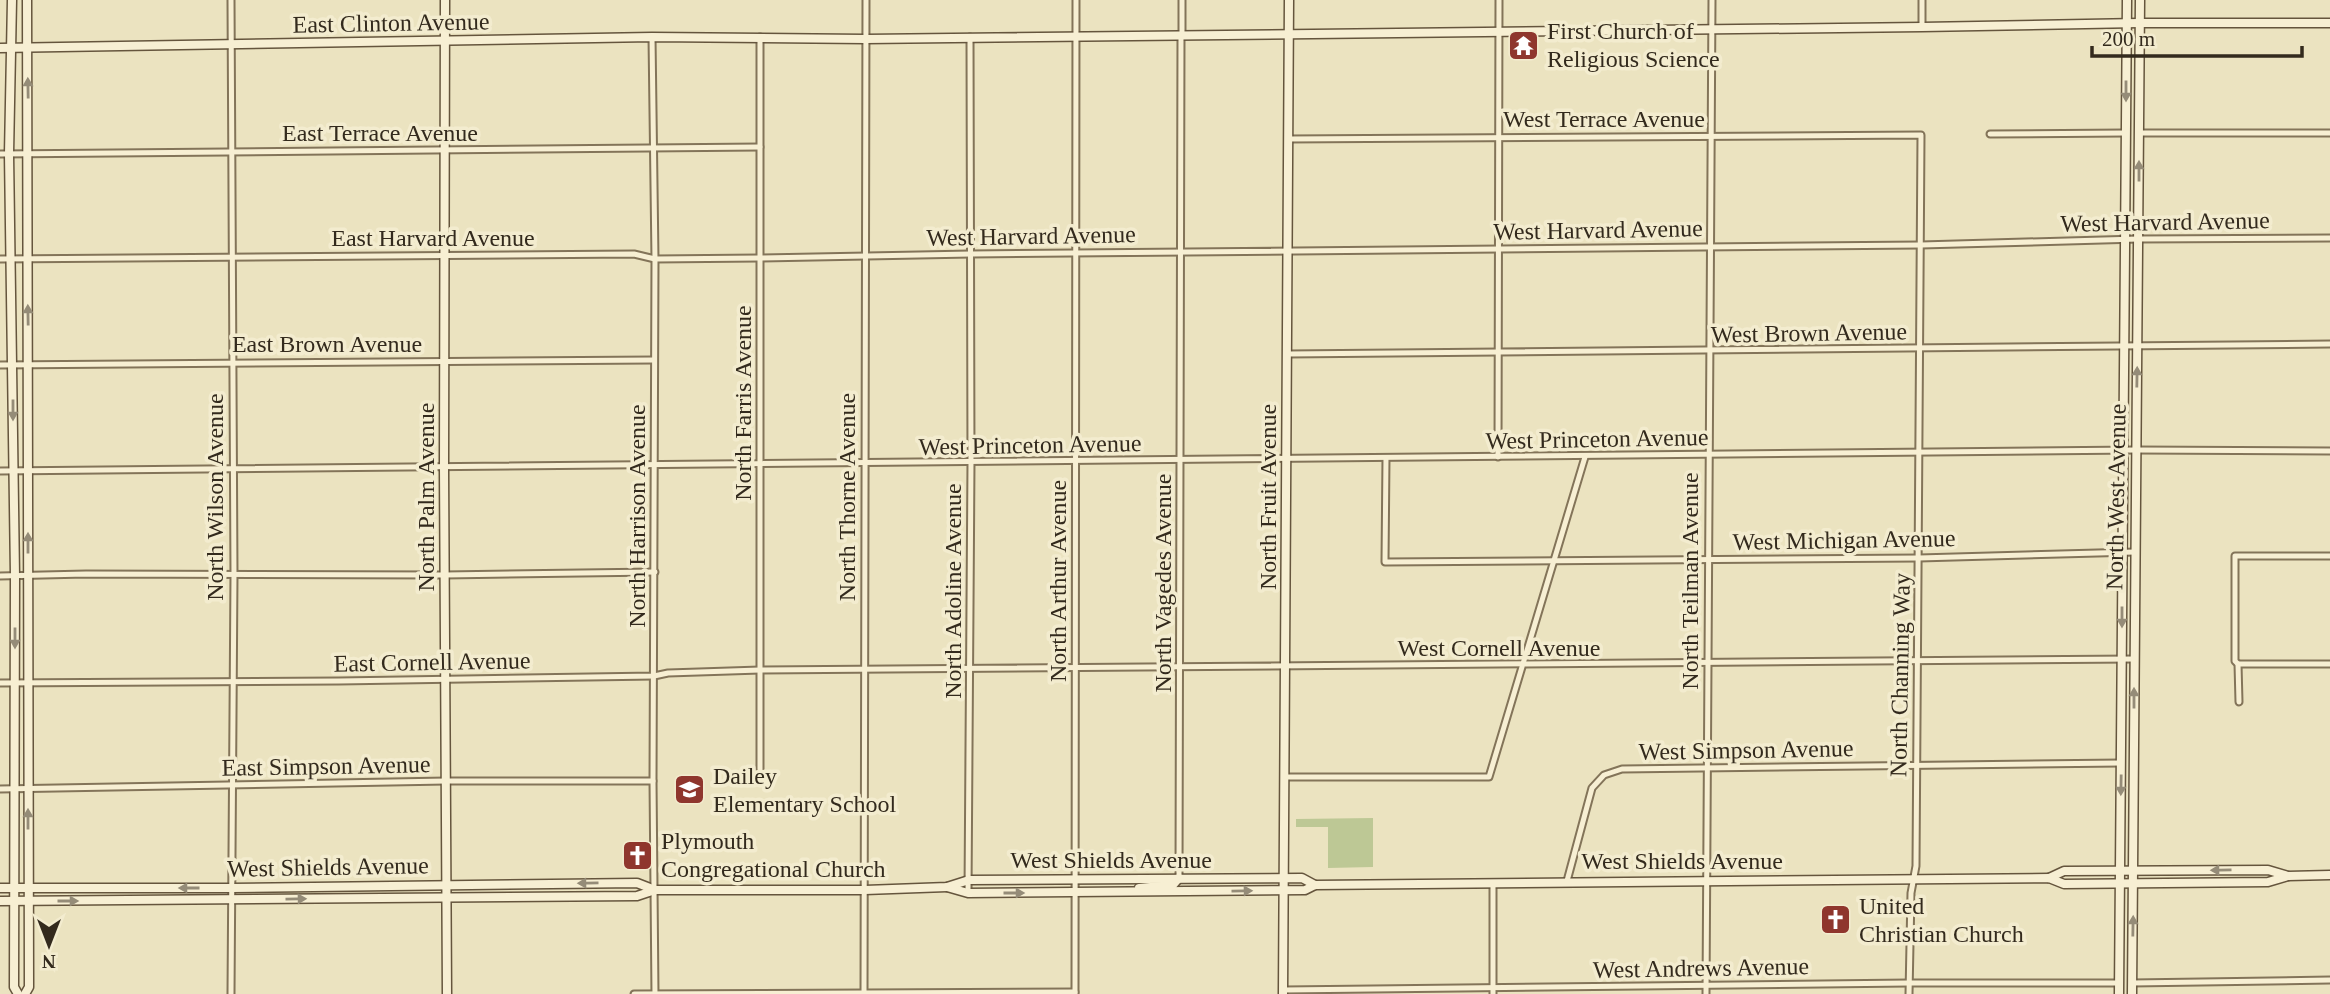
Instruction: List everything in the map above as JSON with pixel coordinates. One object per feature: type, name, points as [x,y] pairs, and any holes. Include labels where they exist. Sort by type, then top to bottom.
[{"type":"main road","points":[[12,0],[5,154],[13,365],[13,901],[14,986],[18,994]]},
{"type":"main road","points":[[25,994],[29,987],[27,0]]},
{"type":"main road","name":"North Palm Avenue","points":[[445,0],[447,994]]},
{"type":"main road","name":"North Fruit Avenue","points":[[1284,992],[1289,0]]},
{"type":"main road","name":"North West Avenue","points":[[2119,994],[2127,0]]},
{"type":"main road","name":"North West Avenue","points":[[2132,994],[2140,0]]},
{"type":"main road","name":"East Clinton Avenue","points":[[0,48],[652,37],[866,39],[2126,23],[2330,23]]},
{"type":"main road","name":"West Shields Avenue","points":[[947,887],[968,893],[1126,893],[1285,891],[1305,890],[1315,885],[2049,878],[2064,872],[2119,871],[2268,870],[2288,876]]},
{"type":"main road","name":"West Shields Avenue","points":[[2049,878],[2064,884],[2133,884],[2268,882],[2288,876],[2330,875]]},
{"type":"main road","points":[[1126,893],[1140,887],[1173,885],[1179,878]]},
{"type":"main road","name":"West Shields Avenue","points":[[0,901],[637,896],[655,890],[865,890],[947,887],[969,880],[1285,878],[1305,879],[1315,885]]},
{"type":"main road","name":"West Shields Avenue","points":[[0,888],[637,883],[655,890]]},
{"type":"street","name":"North Wilson Avenue","points":[[231,0],[234,469],[231,994]]},
{"type":"street","name":"North Thorne Avenue","points":[[864,993],[866,0]]},
{"type":"street","name":"North Arthur Avenue","points":[[1075,993],[1076,0]]},
{"type":"street","name":"North Vagedes Avenue","points":[[1179,878],[1182,0]]},
{"type":"street","points":[[1498,457],[1499,0]]},
{"type":"street","name":"North Teilman Avenue","points":[[1706,994],[1712,0]]},
{"type":"street","points":[[1922,0],[1922,27]]},
{"type":"street","name":"North Harrison Avenue","points":[[652,37],[655,148],[655,994]]},
{"type":"street","name":"North Farris Avenue","points":[[760,37],[760,769]]},
{"type":"street","name":"North Adoline Avenue","points":[[968,893],[971,669],[970,37]]},
{"type":"street","points":[[2139,133],[2330,133]]},
{"type":"street","points":[[1990,134],[2125,134]]},
{"type":"street","name":"West Terrace Avenue","points":[[1288,139],[1921,135]]},
{"type":"street","name":"North Channing Way","points":[[1909,983],[1911,893],[1916,866],[1921,135]]},
{"type":"street","name":"East Terrace Avenue","points":[[5,154],[760,148]]},
{"type":"street","name":"West Harvard Avenue","points":[[867,256],[2330,238]]},
{"type":"street","name":"East Harvard Avenue","points":[[0,260],[634,254],[655,258],[867,256]]},
{"type":"street","name":"West Brown Avenue","points":[[1288,354],[2330,344]]},
{"type":"street","name":"East Brown Avenue","points":[[0,366],[654,360]]},
{"type":"street","name":"West Princeton Avenue","points":[[0,471],[2136,450],[2330,451]]},
{"type":"street","points":[[1286,777],[1489,777],[1585,457]]},
{"type":"street","name":"West Michigan Avenue","points":[[1386,458],[1385,562],[1919,558],[2135,552]]},
{"type":"street","points":[[2238,702],[2238,664],[2235,662],[2235,556],[2330,556]]},
{"type":"street","points":[[0,576],[655,572]]},
{"type":"street","name":"West Cornell Avenue","points":[[864,671],[2134,659]]},
{"type":"street","points":[[2238,664],[2330,664]]},
{"type":"street","name":"East Cornell Avenue","points":[[0,683],[654,676],[668,673],[760,670],[864,671]]},
{"type":"street","name":"West Simpson Avenue","points":[[1567,881],[1592,788],[1604,775],[1622,769],[2121,763]]},
{"type":"street","name":"East Simpson Avenue","points":[[0,789],[446,781],[653,781]]},
{"type":"street","points":[[1493,883],[1493,991]]},
{"type":"street","points":[[2132,983],[2330,980]]},
{"type":"street","points":[[1909,983],[1909,994]]},
{"type":"street","name":"West Andrews Avenue","points":[[1284,992],[1909,983],[2119,984]]},
{"type":"street","points":[[634,994],[1075,993]]},
{"type":"green space","points":[[1373,818],[1373,867],[1328,868],[1328,827],[1296,827],[1296,819]]},
{"type":"place","name":"First Church of Religious Science","points":[[1524,45]]},
{"type":"place","name":"Dailey Elementary School","points":[[690,790]]},
{"type":"place","name":"Plymouth Congregational Church","points":[[638,855]]},
{"type":"place","name":"United Christian Church","points":[[1836,920]]}]
